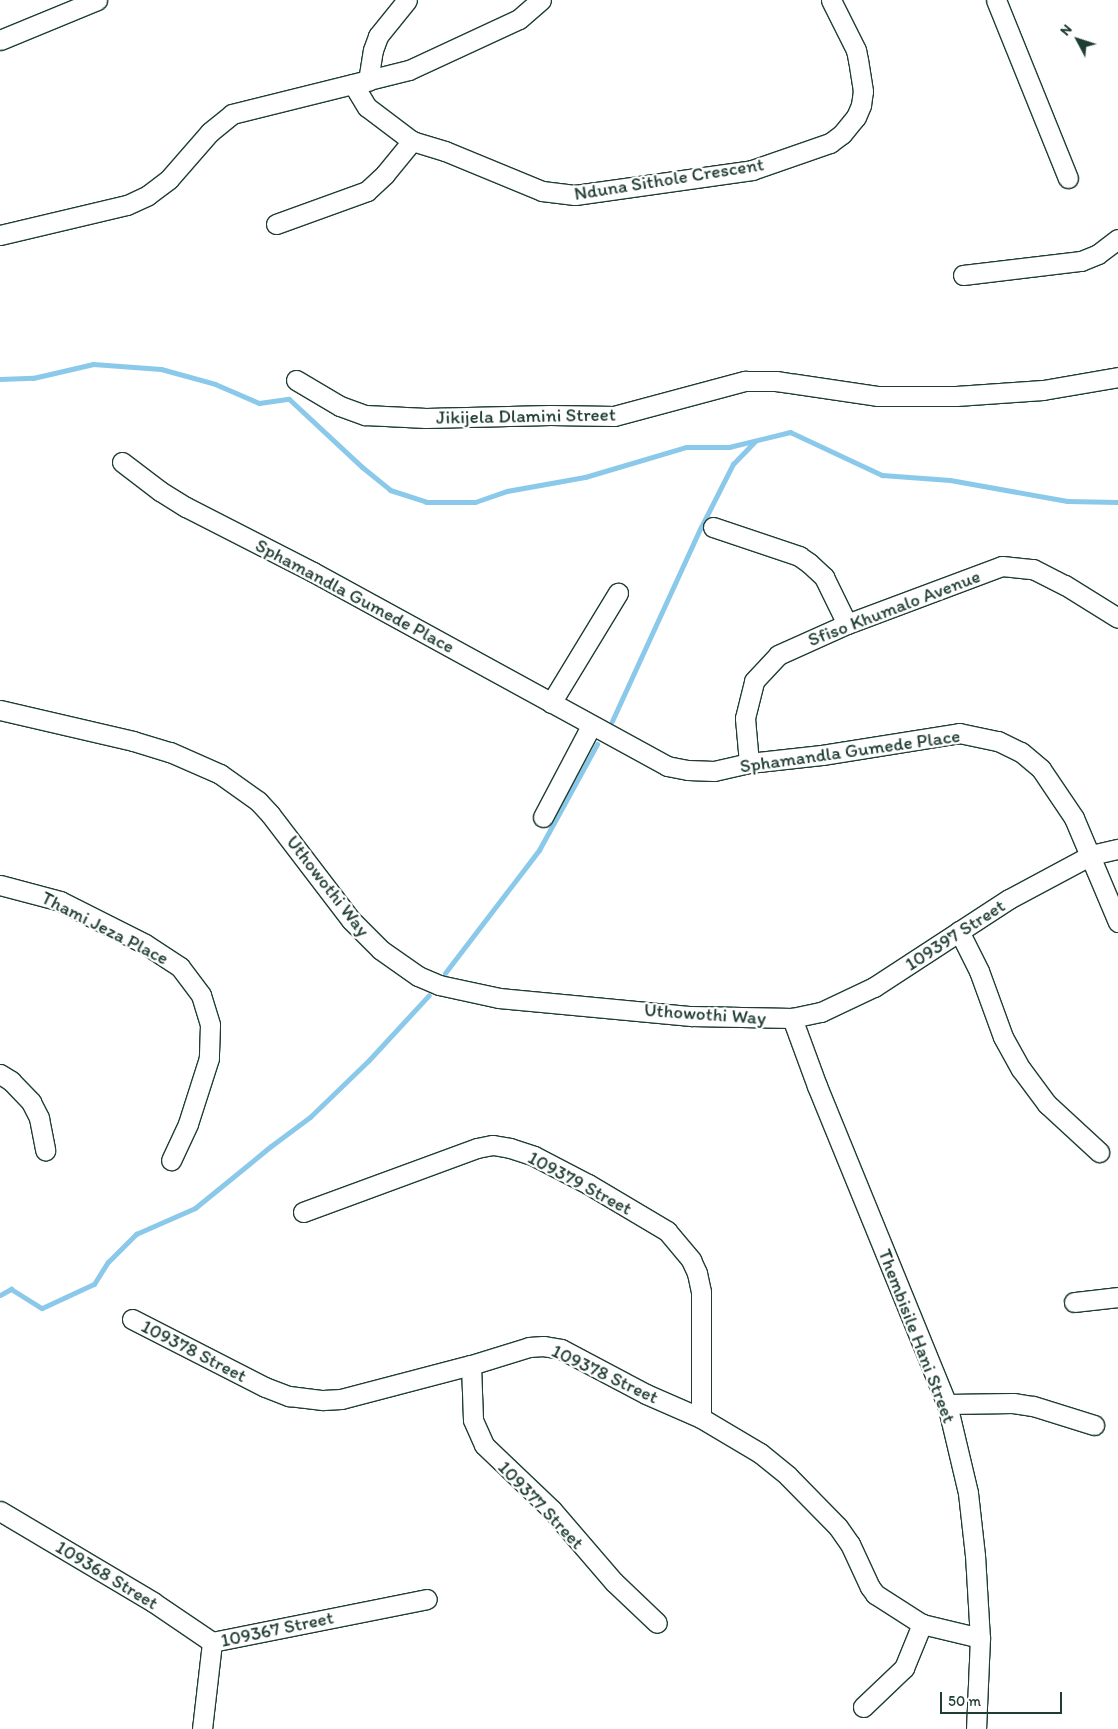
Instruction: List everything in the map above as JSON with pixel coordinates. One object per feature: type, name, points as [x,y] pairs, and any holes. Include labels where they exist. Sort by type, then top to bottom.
[{"type":"street","points":[[0,40],[97,0]]},
{"type":"street","points":[[360,82],[378,36],[407,0]]},
{"type":"street","points":[[0,235],[127,205],[148,195],[169,180],[210,132],[232,114],[409,70],[471,43],[519,19],[541,0]]},
{"type":"street","name":"Nduna Sithole Crescent","points":[[360,82],[367,107],[412,141],[446,151],[542,191],[567,195],[752,170],[814,150],[842,134],[856,117],[861,105],[863,91],[856,50],[831,0]]},
{"type":"street","points":[[996,0],[1068,178]]},
{"type":"street","points":[[276,224],[367,192],[385,174],[412,141]]},
{"type":"street","points":[[963,275],[1081,261],[1118,239]]},
{"type":"street","name":"Jikijela Dlamini Street","points":[[296,380],[340,406],[364,415],[426,418],[540,415],[614,416],[745,381],[776,381],[877,396],[956,396],[1043,390],[1118,377]]},
{"type":"street","name":"Sphamandla Gumede Place","points":[[122,462],[160,491],[186,506],[313,572],[667,766],[688,770],[714,770],[959,733],[998,741],[1021,752],[1041,769],[1074,818],[1118,922]]},
{"type":"street","points":[[713,527],[799,556],[809,563],[824,577],[847,624]]},
{"type":"street","name":"Sfiso Khumalo Avenue","points":[[749,764],[745,718],[754,681],[778,655],[847,624],[1002,566],[1033,569],[1065,585],[1118,618]]},
{"type":"street","points":[[551,703],[618,593]]},
{"type":"street","name":"Uthowothi Way","points":[[0,710],[170,752],[226,778],[258,801],[270,814],[351,920],[381,950],[418,976],[439,985],[499,998],[691,1016],[792,1018]]},
{"type":"street","points":[[543,817],[591,726]]},
{"type":"street","name":"109397 Street","points":[[792,1018],[821,1012],[874,987],[1009,899],[1091,855],[1118,849]]},
{"type":"street","name":"Thami Jeza Place","points":[[0,884],[60,901],[145,944],[180,967],[201,995],[210,1025],[209,1058],[188,1124],[171,1160]]},
{"type":"street","points":[[959,931],[979,971],[1003,1037],[1025,1075],[1047,1104],[1099,1152]]},
{"type":"street","name":"Thembisile Hani Street","points":[[792,1018],[817,1086],[947,1404],[968,1493],[975,1555],[980,1638],[976,1729]]},
{"type":"street","points":[[0,1074],[11,1081],[31,1102],[40,1118],[45,1150]]},
{"type":"street","name":"109379 Street","points":[[304,1212],[477,1148],[493,1146],[510,1148],[534,1156],[588,1184],[667,1231],[691,1260],[697,1273],[700,1292],[701,1418]]},
{"type":"street","points":[[1074,1302],[1118,1297]]},
{"type":"street","name":"109378 Street","points":[[132,1319],[265,1387],[289,1396],[309,1398],[341,1398],[471,1365],[529,1347],[543,1346],[561,1350],[646,1394],[701,1418],[760,1453],[788,1476],[838,1527],[850,1544],[875,1594],[922,1624],[980,1638]]},
{"type":"street","name":"109377 Street","points":[[471,1365],[473,1420],[484,1445],[552,1510],[614,1582],[657,1623]]},
{"type":"street","points":[[947,1404],[1013,1403],[1033,1406],[1094,1425]]},
{"type":"street","name":"109368 Street","points":[[0,1511],[153,1602],[212,1642]]},
{"type":"street","name":"109367 Street","points":[[202,1729],[212,1642],[427,1599]]},
{"type":"street","points":[[863,1707],[904,1668],[922,1624]]},
{"type":"waterway","points":[[0,379],[33,378],[93,364],[161,369],[215,384],[259,403],[289,399],[362,467],[390,490],[426,502],[475,502],[507,491],[585,477],[686,447],[729,447],[790,432],[882,475],[950,480],[1067,501],[1118,502]]},
{"type":"waterway","points":[[612,721],[701,527],[733,464],[755,441]]},
{"type":"waterway","points":[[445,973],[539,850],[597,744]]},
{"type":"waterway","points":[[0,1295],[11,1289],[42,1308],[94,1284],[108,1262],[136,1234],[195,1208],[310,1117],[369,1060],[429,995]]}]
